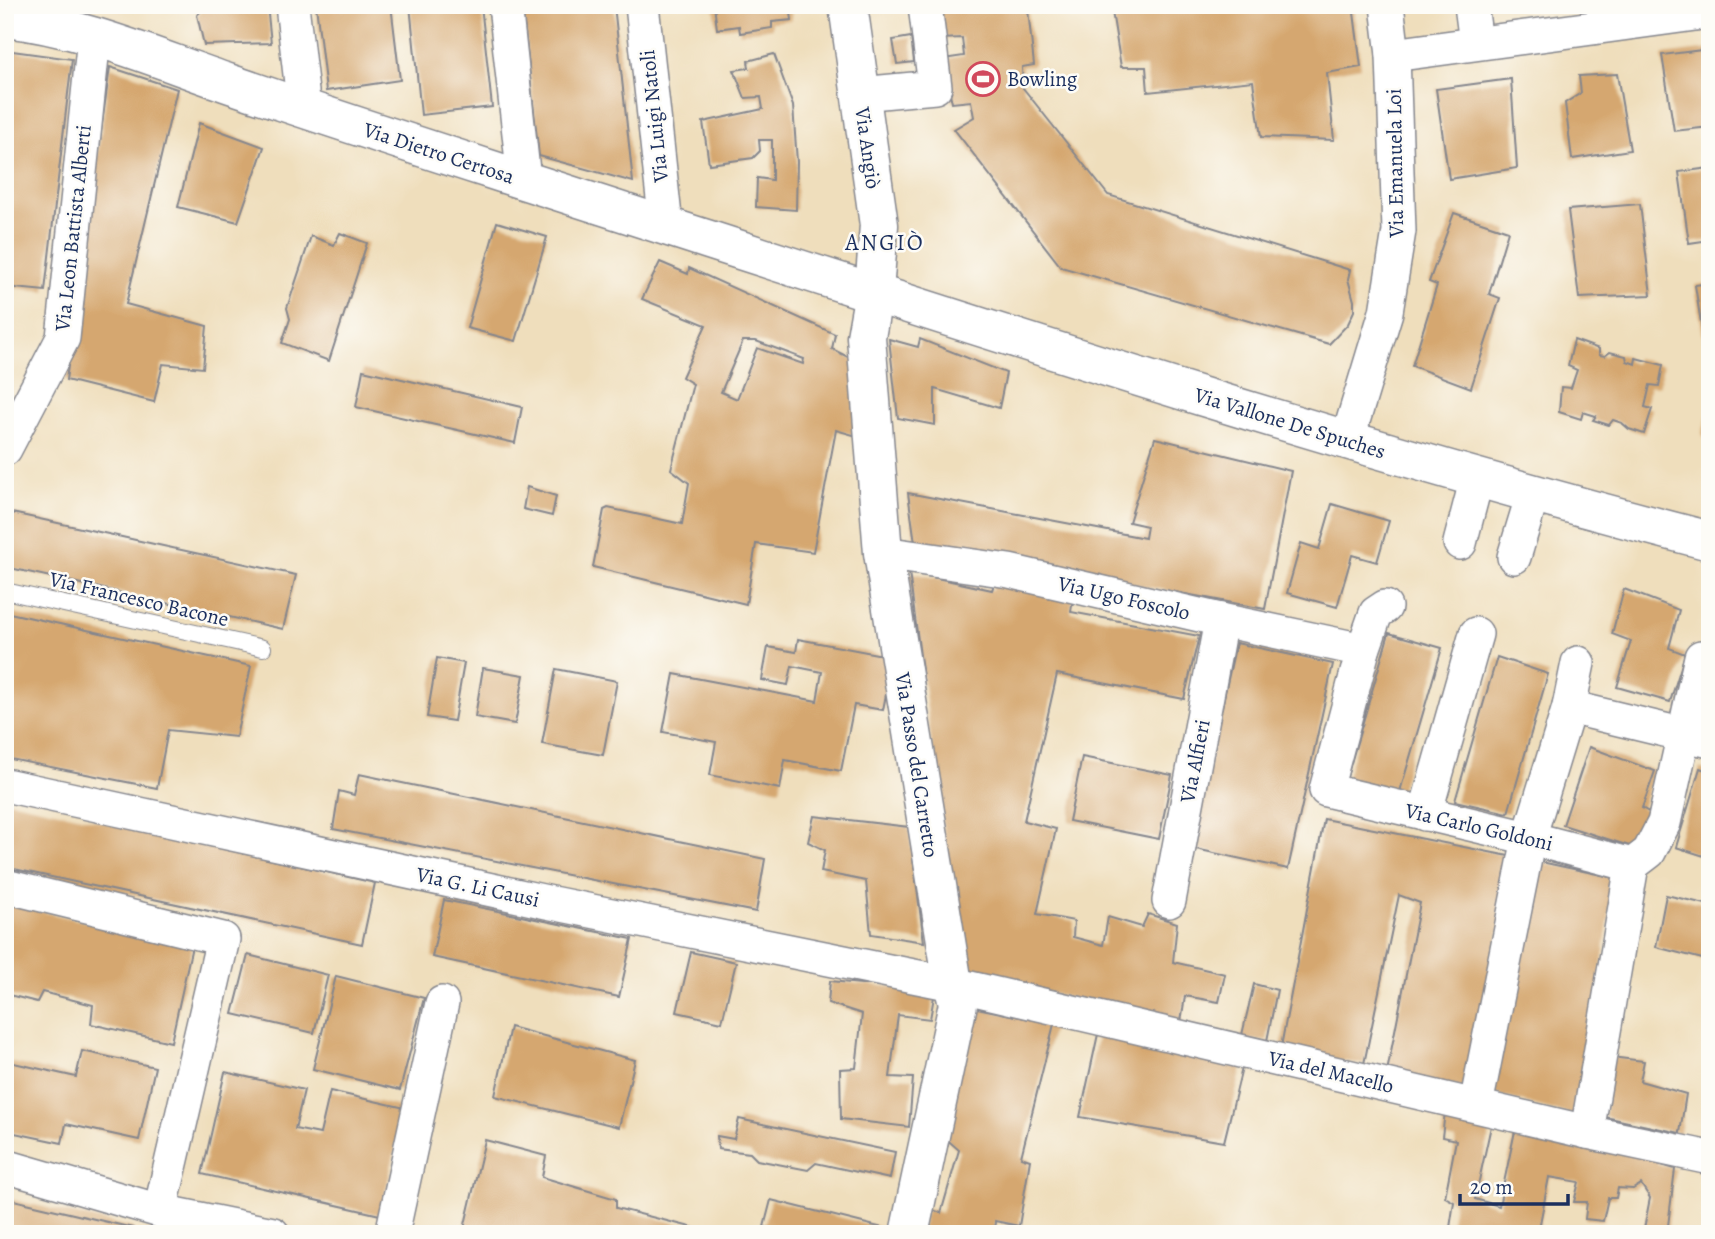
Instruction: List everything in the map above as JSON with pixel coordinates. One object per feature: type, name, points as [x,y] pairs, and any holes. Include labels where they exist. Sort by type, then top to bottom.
[{"type":"street","points":[[292,5],[304,109]]},
{"type":"street","points":[[505,5],[524,180]]},
{"type":"street","name":"Via Luigi Natoli","points":[[642,5],[666,226]]},
{"type":"street","name":"Via Angiò","points":[[848,5],[879,225],[873,292]]},
{"type":"street","points":[[860,94],[936,87],[925,5]]},
{"type":"street","name":"Via Emanuela Loi","points":[[1347,441],[1386,312],[1399,231],[1393,55],[1387,5]]},
{"type":"street","points":[[1471,5],[1476,43]]},
{"type":"street","points":[[1393,55],[1710,12]]},
{"type":"street","name":"Via Dietro Certosa","points":[[5,18],[44,22],[94,37],[304,109],[873,292]]},
{"type":"street","name":"Via Leon Battista Alberti","points":[[5,449],[62,338],[94,37]]},
{"type":"street","name":"Via Vallone De Spuches","points":[[873,292],[1347,441],[1710,541]]},
{"type":"street","name":"Via Passo del Carretto","points":[[873,292],[866,337],[883,553],[958,1004],[909,1234]]},
{"type":"street","points":[[1460,542],[1477,478]]},
{"type":"street","points":[[1514,558],[1533,494]]},
{"type":"street","name":"Via Ugo Foscolo","points":[[883,553],[1009,571],[1363,650]]},
{"type":"street","points":[[1363,650],[1376,612],[1385,607]]},
{"type":"street","name":"Via Alfieri","points":[[1169,901],[1221,620]]},
{"type":"street","points":[[1425,814],[1476,634]]},
{"type":"street","name":"Via Carlo Goldoni","points":[[1363,650],[1326,790],[1632,865]]},
{"type":"street","points":[[1587,1132],[1632,865],[1650,852],[1697,738],[1701,657]]},
{"type":"street","points":[[1476,1105],[1529,838],[1569,706],[1578,663]]},
{"type":"street","points":[[1569,706],[1697,738]]},
{"type":"street","name":"Via G. Li Causi","points":[[5,785],[547,902],[953,984]]},
{"type":"street","points":[[5,886],[223,939],[160,1211]]},
{"type":"street","name":"Via del Macello","points":[[953,984],[1587,1132],[1710,1158]]},
{"type":"street","points":[[392,1234],[442,1003]]},
{"type":"street","points":[[5,1166],[160,1211],[273,1234]]},
{"type":"lane","name":"Via Francesco Bacone","points":[[5,591],[263,649]]},
{"type":"building","points":[[207,5],[267,5],[271,43],[204,45],[197,15]]},
{"type":"building","points":[[316,5],[391,5],[400,80],[326,91]]},
{"type":"building","points":[[410,5],[481,5],[492,107],[421,115]]},
{"type":"building","points":[[522,5],[614,5],[633,182],[539,156]]},
{"type":"building","points":[[714,5],[790,5],[792,20],[772,22],[772,28],[740,33],[739,26],[717,29]]},
{"type":"building","points":[[935,5],[1013,5],[1014,9],[1028,10],[1034,65],[1022,67],[1023,88],[1108,195],[1350,270],[1348,279],[1354,311],[1348,324],[1329,344],[1061,267],[954,129],[974,117],[971,101],[952,103],[943,59],[964,56],[962,38],[940,39]]},
{"type":"building","points":[[1111,5],[1353,5],[1361,67],[1327,73],[1334,140],[1261,137],[1253,81],[1148,92],[1146,67],[1121,67]]},
{"type":"building","points":[[911,37],[914,62],[897,64],[893,40]]},
{"type":"building","points":[[1710,49],[1710,127],[1674,131],[1662,55]]},
{"type":"building","points":[[5,50],[72,59],[45,291],[5,287]]},
{"type":"building","points":[[774,54],[793,106],[797,162],[796,210],[756,207],[757,178],[772,180],[772,140],[759,140],[760,151],[753,158],[709,164],[703,122],[763,109],[761,97],[745,98],[734,70],[749,68],[748,61]]},
{"type":"building","points":[[110,67],[177,89],[126,304],[207,326],[203,368],[163,364],[154,402],[66,380]]},
{"type":"building","points":[[1617,74],[1630,150],[1572,159],[1565,103],[1581,93],[1579,76]]},
{"type":"building","points":[[1511,79],[1517,168],[1449,179],[1436,89]]},
{"type":"building","points":[[199,123],[264,147],[238,222],[178,207]]},
{"type":"building","points":[[1710,168],[1710,240],[1689,243],[1679,172]]},
{"type":"building","points":[[1640,204],[1651,295],[1579,298],[1568,210]]},
{"type":"building","points":[[1454,213],[1508,231],[1489,294],[1500,298],[1471,388],[1412,366],[1437,285],[1429,282]]},
{"type":"building","points":[[497,222],[547,237],[516,341],[467,328]]},
{"type":"building","points":[[340,233],[367,243],[329,361],[282,343],[290,319],[287,308],[311,236],[334,245]]},
{"type":"building","points":[[660,262],[688,274],[689,268],[835,334],[832,349],[854,360],[860,437],[836,430],[813,552],[756,544],[746,604],[593,567],[604,510],[608,508],[682,524],[689,483],[671,469],[693,384],[682,377],[706,325],[642,299]],"holes":[[[743,341],[756,341],[804,359],[803,364],[757,348],[737,399],[721,392]]]},
{"type":"building","points":[[1710,283],[1710,354],[1706,355],[1695,285]]},
{"type":"building","points":[[889,339],[918,347],[920,339],[1006,373],[999,408],[935,389],[935,425],[898,418]]},
{"type":"building","points":[[1574,340],[1599,349],[1599,355],[1605,356],[1610,352],[1626,356],[1627,361],[1635,364],[1636,358],[1663,365],[1659,386],[1650,385],[1645,407],[1652,409],[1644,434],[1613,420],[1609,425],[1593,420],[1596,416],[1583,412],[1581,419],[1559,412],[1561,387],[1571,388],[1577,370],[1568,366]]},
{"type":"building","points":[[363,370],[522,407],[515,443],[356,407]]},
{"type":"building","points":[[1710,410],[1710,449],[1702,433]]},
{"type":"building","points":[[1155,438],[1291,471],[1265,609],[915,543],[908,493],[1145,538],[1147,526],[1129,522]]},
{"type":"building","points":[[527,487],[556,496],[552,516],[523,509]]},
{"type":"building","points":[[1332,504],[1389,521],[1377,562],[1352,555],[1337,607],[1287,593],[1301,543],[1319,549]]},
{"type":"building","points":[[12,513],[296,575],[283,629],[10,568]]},
{"type":"building","points":[[909,572],[992,590],[996,579],[1073,597],[1071,612],[1199,636],[1184,699],[1057,674],[1024,821],[1056,829],[1037,914],[1074,921],[1073,937],[1103,945],[1108,917],[1142,927],[1148,914],[1177,923],[1173,962],[1225,974],[1219,1002],[1185,996],[1181,1022],[962,974]]},
{"type":"building","points":[[1624,589],[1679,610],[1669,648],[1685,654],[1670,702],[1617,687],[1631,641],[1612,634]]},
{"type":"building","points":[[5,612],[251,666],[236,737],[168,730],[157,788],[5,758]]},
{"type":"building","points":[[1389,633],[1442,648],[1399,795],[1346,780]]},
{"type":"building","points":[[798,639],[893,657],[883,710],[854,705],[841,771],[785,760],[780,789],[710,775],[716,742],[663,732],[674,674],[817,701],[822,672],[792,666],[788,685],[762,680],[768,647],[796,652]]},
{"type":"building","points":[[1236,643],[1333,664],[1288,869],[1191,848]]},
{"type":"building","points":[[1497,657],[1548,674],[1508,813],[1455,801]]},
{"type":"building","points":[[437,658],[464,663],[454,721],[427,717]]},
{"type":"building","points":[[483,668],[524,675],[515,724],[475,717]]},
{"type":"building","points":[[556,669],[617,681],[603,755],[542,744]]},
{"type":"building","points":[[1589,747],[1655,771],[1642,808],[1652,814],[1639,849],[1563,825]]},
{"type":"building","points":[[1082,757],[1172,775],[1159,839],[1069,821]]},
{"type":"building","points":[[1700,768],[1710,772],[1710,858],[1676,847]]},
{"type":"building","points":[[359,774],[765,859],[756,912],[333,829],[339,791],[354,795]]},
{"type":"building","points":[[5,800],[375,883],[362,944],[5,867]]},
{"type":"building","points":[[814,816],[909,827],[924,942],[871,934],[866,881],[821,872],[825,850],[808,842]]},
{"type":"building","points":[[1324,819],[1514,857],[1469,1089],[1386,1077],[1420,903],[1399,895],[1364,1064],[1280,1052]]},
{"type":"building","points":[[1532,860],[1615,878],[1579,1117],[1494,1094]]},
{"type":"building","points":[[1666,895],[1710,905],[1710,961],[1656,947]]},
{"type":"building","points":[[444,900],[632,939],[619,997],[432,957]]},
{"type":"building","points":[[5,903],[192,946],[171,1042],[91,1024],[93,1005],[42,992],[37,1002],[5,994]]},
{"type":"building","points":[[691,952],[736,962],[722,1022],[677,1012]]},
{"type":"building","points":[[248,955],[328,975],[314,1033],[233,1014]]},
{"type":"building","points":[[336,976],[424,998],[400,1090],[313,1069]]},
{"type":"building","points":[[830,981],[935,991],[930,1019],[898,1015],[890,1077],[913,1078],[909,1127],[841,1119],[840,1069],[856,1068],[862,1014],[828,1003]]},
{"type":"building","points":[[1254,984],[1277,990],[1267,1041],[1241,1039]]},
{"type":"building","points":[[972,1007],[1054,1024],[1021,1157],[1030,1160],[1019,1226],[995,1221],[994,1234],[920,1234],[927,1208],[941,1213],[959,1150],[943,1136]]},
{"type":"building","points":[[510,1027],[635,1060],[619,1127],[495,1096]]},
{"type":"building","points":[[1098,1034],[1242,1068],[1224,1142],[1080,1117]]},
{"type":"building","points":[[82,1051],[155,1067],[139,1140],[66,1124],[62,1143],[5,1131],[5,1061],[76,1077]]},
{"type":"building","points":[[1611,1057],[1644,1061],[1640,1081],[1686,1094],[1680,1133],[1605,1117]]},
{"type":"building","points":[[225,1072],[304,1090],[295,1129],[320,1134],[330,1091],[405,1108],[380,1215],[202,1174]]},
{"type":"building","points":[[1445,1112],[1491,1126],[1475,1199],[1499,1206],[1515,1131],[1656,1157],[1658,1164],[1675,1169],[1667,1234],[1643,1234],[1650,1198],[1641,1184],[1633,1189],[1618,1188],[1616,1198],[1608,1198],[1603,1221],[1585,1219],[1587,1202],[1574,1202],[1579,1182],[1549,1177],[1538,1234],[1449,1234],[1454,1202],[1445,1197],[1456,1140],[1442,1137]]},
{"type":"building","points":[[739,1119],[895,1152],[890,1179],[816,1163],[808,1170],[757,1160],[750,1153],[718,1149],[717,1136],[734,1139]]},
{"type":"building","points":[[485,1140],[546,1156],[542,1177],[616,1199],[616,1208],[718,1234],[463,1233]]},
{"type":"building","points":[[5,1198],[133,1228],[131,1234],[5,1234]]},
{"type":"building","points":[[771,1200],[883,1228],[882,1234],[796,1234],[764,1227]]},
{"type":"place","name":"Bowling","points":[[983,79]]},
{"type":"district","name":"ANGIÒ","points":[[885,242]]}]
